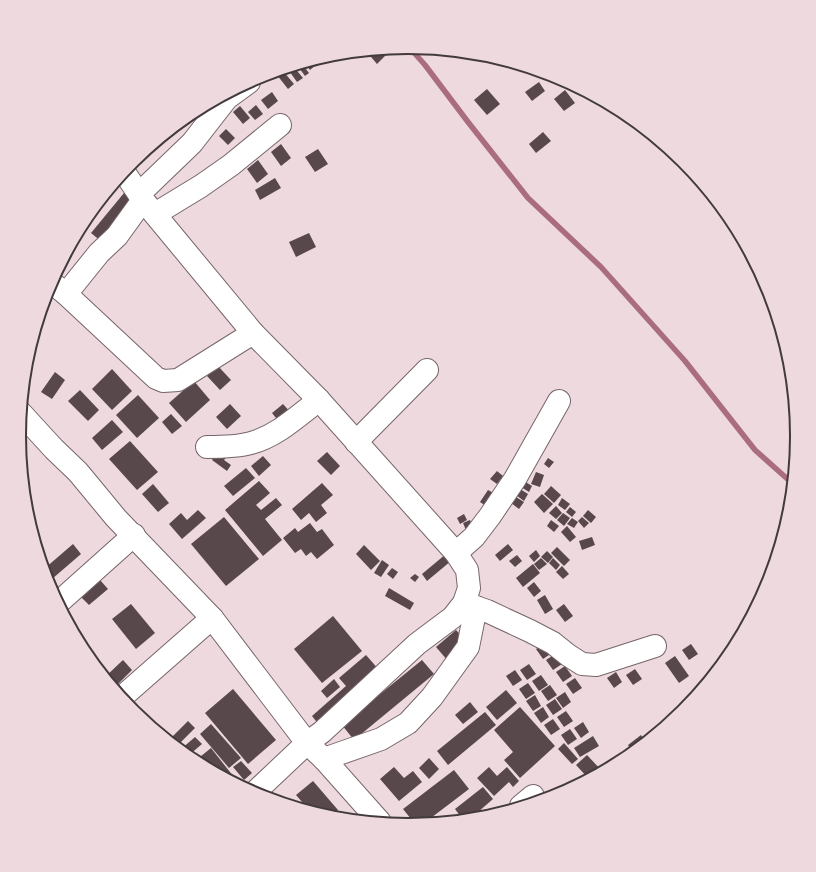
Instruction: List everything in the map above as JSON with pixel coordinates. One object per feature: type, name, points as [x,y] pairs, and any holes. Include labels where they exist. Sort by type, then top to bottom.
[{"type":"street","points":[[221,103],[146,203],[117,236],[58,288],[156,378],[163,381],[178,380],[253,333]]},
{"type":"street","points":[[146,203],[201,186],[231,165],[280,125]]},
{"type":"street","points":[[128,177],[146,203],[253,333],[318,400],[356,442],[456,553],[467,570],[470,605],[468,647],[432,697],[408,723],[381,739],[324,759]]},
{"type":"street","points":[[356,442],[427,370]]},
{"type":"street","points":[[208,447],[251,444],[277,432],[318,400]]},
{"type":"street","points":[[456,553],[474,537],[490,516],[514,479],[559,401]]},
{"type":"street","points":[[27,420],[78,472],[116,518],[134,535],[212,618],[308,743],[375,816]]},
{"type":"street","points":[[62,599],[134,535]]},
{"type":"street","points":[[470,605],[487,611],[552,643],[582,664],[596,665],[655,646]]},
{"type":"street","points":[[259,788],[322,732],[417,644],[470,605]]},
{"type":"street","points":[[126,693],[212,618]]},
{"type":"building","points":[[384,55],[385,56],[377,64],[370,56]]},
{"type":"building","points":[[315,65],[310,70],[308,67]]},
{"type":"building","points":[[305,68],[309,73],[305,76],[300,70]]},
{"type":"building","points":[[297,71],[303,78],[297,82],[290,72]]},
{"type":"building","points":[[285,74],[294,84],[288,89],[278,77]]},
{"type":"building","points":[[539,82],[545,91],[532,101],[525,92]]},
{"type":"building","points":[[487,89],[500,104],[487,115],[474,100]]},
{"type":"building","points":[[565,90],[575,103],[564,111],[554,99]]},
{"type":"building","points":[[272,92],[278,101],[268,109],[261,100]]},
{"type":"building","points":[[256,105],[263,114],[255,120],[248,112]]},
{"type":"building","points":[[240,106],[250,118],[243,124],[233,112]]},
{"type":"building","points":[[226,129],[235,138],[228,145],[219,136]]},
{"type":"building","points":[[543,132],[551,141],[536,153],[529,144]]},
{"type":"building","points":[[281,144],[291,158],[281,166],[271,152]]},
{"type":"building","points":[[318,149],[328,164],[315,172],[305,157]]},
{"type":"building","points":[[258,160],[268,174],[257,183],[247,169]]},
{"type":"building","points":[[275,178],[281,188],[260,200],[255,190]]},
{"type":"building","points":[[124,193],[136,202],[102,242],[91,233]]},
{"type":"building","points":[[309,233],[316,247],[296,257],[289,242]]},
{"type":"building","points":[[218,366],[231,380],[220,390],[207,376]]},
{"type":"building","points":[[112,369],[132,391],[112,410],[92,389]]},
{"type":"building","points":[[55,372],[65,380],[52,399],[41,392]]},
{"type":"building","points":[[194,381],[210,400],[186,422],[169,403]]},
{"type":"building","points":[[80,390],[99,410],[88,421],[68,401]]},
{"type":"building","points":[[138,395],[159,418],[137,438],[116,415]]},
{"type":"building","points":[[230,404],[241,416],[227,429],[216,417]]},
{"type":"building","points":[[283,404],[291,413],[280,423],[272,413]]},
{"type":"building","points":[[171,414],[182,426],[172,434],[162,422]]},
{"type":"building","points":[[112,420],[123,432],[102,450],[92,438]]},
{"type":"building","points":[[130,441],[158,472],[137,490],[109,459]]},
{"type":"building","points":[[219,449],[228,455],[224,460],[231,465],[227,471],[212,460]]},
{"type":"building","points":[[327,452],[340,466],[331,475],[317,461]]},
{"type":"building","points":[[263,456],[271,465],[259,476],[251,466]]},
{"type":"building","points":[[548,458],[554,462],[549,468],[544,464]]},
{"type":"building","points":[[246,468],[255,478],[233,496],[224,486]]},
{"type":"building","points":[[497,471],[503,476],[497,484],[490,479]]},
{"type":"building","points":[[536,472],[544,475],[540,487],[531,484]]},
{"type":"building","points":[[259,481],[270,493],[256,505],[261,510],[276,498],[282,505],[265,519],[282,540],[263,556],[225,510]]},
{"type":"building","points":[[524,481],[532,486],[529,492],[521,487]]},
{"type":"building","points":[[322,483],[333,495],[321,505],[327,513],[316,522],[309,513],[301,520],[292,509]]},
{"type":"building","points":[[153,484],[169,503],[158,512],[142,494]]},
{"type":"building","points":[[551,486],[561,495],[554,503],[544,494]]},
{"type":"building","points":[[520,489],[528,494],[524,501],[516,495]]},
{"type":"building","points":[[488,490],[497,495],[489,508],[480,502]]},
{"type":"building","points":[[542,494],[553,504],[544,513],[534,502]]},
{"type":"building","points":[[516,497],[524,502],[519,509],[511,503]]},
{"type":"building","points":[[562,498],[570,504],[565,510],[558,505]]},
{"type":"building","points":[[556,506],[562,513],[556,519],[549,513]]},
{"type":"building","points":[[570,507],[576,512],[572,517],[566,512]]},
{"type":"building","points":[[198,510],[206,518],[182,539],[169,524],[181,513],[187,520]]},
{"type":"building","points":[[588,510],[596,517],[591,523],[583,516]]},
{"type":"building","points":[[563,513],[570,518],[564,526],[557,520]]},
{"type":"building","points":[[464,514],[467,520],[460,524],[457,518]]},
{"type":"building","points":[[224,517],[259,559],[226,586],[191,544]]},
{"type":"building","points":[[582,517],[589,523],[584,528],[578,521]]},
{"type":"building","points":[[572,518],[578,522],[574,528],[567,524]]},
{"type":"building","points":[[470,520],[473,527],[466,530],[463,523]]},
{"type":"building","points":[[551,520],[559,526],[554,532],[547,526]]},
{"type":"building","points":[[310,523],[317,532],[322,529],[334,545],[317,559],[311,552],[306,556],[301,549],[295,553],[283,538],[295,528],[298,532]]},
{"type":"building","points":[[567,526],[576,537],[570,542],[561,532]]},
{"type":"building","points":[[592,537],[595,545],[582,550],[579,541]]},
{"type":"building","points":[[73,544],[81,554],[53,578],[48,565]]},
{"type":"building","points":[[508,544],[513,550],[500,561],[495,555]]},
{"type":"building","points":[[364,545],[380,561],[371,570],[356,554]]},
{"type":"building","points":[[557,547],[570,560],[564,566],[551,553]]},
{"type":"building","points":[[536,550],[540,556],[534,562],[529,556]]},
{"type":"building","points":[[547,551],[553,557],[548,563],[541,557]]},
{"type":"building","points":[[446,554],[451,561],[427,581],[422,574]]},
{"type":"building","points":[[517,555],[522,561],[515,567],[509,561]]},
{"type":"building","points":[[541,558],[547,564],[539,570],[534,564]]},
{"type":"building","points":[[553,558],[560,565],[556,570],[549,563]]},
{"type":"building","points":[[382,560],[389,565],[381,577],[374,573]]},
{"type":"building","points":[[533,564],[540,573],[523,587],[516,578]]},
{"type":"building","points":[[562,566],[569,574],[563,579],[556,572]]},
{"type":"building","points":[[392,568],[398,572],[393,579],[387,574]]},
{"type":"building","points":[[415,574],[419,577],[415,582],[410,578]]},
{"type":"building","points":[[100,580],[108,589],[89,605],[81,597]]},
{"type":"building","points":[[534,582],[541,591],[534,597],[527,588]]},
{"type":"building","points":[[389,588],[414,603],[410,610],[385,596]]},
{"type":"building","points":[[545,595],[553,609],[545,614],[537,600]]},
{"type":"building","points":[[131,604],[155,633],[136,649],[112,619]]},
{"type":"building","points":[[564,604],[573,616],[565,622],[556,610]]},
{"type":"building","points":[[333,616],[362,651],[322,683],[294,649]]},
{"type":"building","points":[[456,630],[468,643],[448,661],[436,647]]},
{"type":"building","points":[[545,643],[552,653],[543,659],[536,649]]},
{"type":"building","points":[[691,644],[698,654],[689,660],[682,650]]},
{"type":"building","points":[[555,654],[562,664],[553,670],[546,660]]},
{"type":"building","points":[[366,655],[380,671],[319,725],[312,716],[346,686],[339,678]]},
{"type":"building","points":[[675,656],[689,676],[679,683],[665,663]]},
{"type":"building","points":[[123,660],[132,670],[118,684],[109,673]]},
{"type":"building","points":[[422,660],[434,674],[354,740],[342,725]]},
{"type":"building","points":[[529,664],[536,674],[527,680],[520,670]]},
{"type":"building","points":[[565,666],[572,676],[563,682],[556,672]]},
{"type":"building","points":[[635,669],[642,679],[633,685],[626,675]]},
{"type":"building","points":[[515,670],[522,680],[513,686],[506,676]]},
{"type":"building","points":[[616,672],[622,682],[614,688],[607,678]]},
{"type":"building","points":[[541,675],[548,685],[539,691],[532,681]]},
{"type":"building","points":[[575,678],[582,688],[573,694],[566,684]]},
{"type":"building","points":[[334,679],[340,687],[327,698],[321,691]]},
{"type":"building","points":[[528,683],[535,693],[526,699],[519,689]]},
{"type":"building","points":[[550,685],[557,695],[548,701],[541,691]]},
{"type":"building","points":[[233,689],[276,740],[248,764],[205,713]]},
{"type":"building","points":[[506,690],[517,703],[497,720],[486,707]]},
{"type":"building","points":[[565,692],[571,702],[563,708],[556,698]]},
{"type":"building","points":[[535,695],[541,706],[533,711],[526,701]]},
{"type":"building","points":[[555,699],[562,709],[553,715],[546,705]]},
{"type":"building","points":[[470,702],[478,712],[463,724],[455,715]]},
{"type":"building","points":[[520,707],[555,746],[520,778],[504,760],[513,752],[494,730]]},
{"type":"building","points":[[543,707],[549,717],[541,723],[534,713]]},
{"type":"building","points":[[566,711],[573,721],[564,727],[557,717]]},
{"type":"building","points":[[485,712],[496,725],[448,765],[437,751]]},
{"type":"building","points":[[553,719],[560,729],[551,735],[544,725]]},
{"type":"building","points":[[188,721],[195,728],[180,743],[172,737]]},
{"type":"building","points":[[583,722],[589,732],[581,738],[574,728]]},
{"type":"building","points":[[211,724],[241,758],[229,768],[200,734]]},
{"type":"building","points":[[570,729],[577,739],[568,745],[561,735]]},
{"type":"building","points":[[641,735],[643,737],[630,747],[628,745]]},
{"type":"building","points":[[593,736],[599,746],[580,757],[574,748]]},
{"type":"building","points":[[195,737],[202,744],[193,752],[185,746]]},
{"type":"building","points":[[564,743],[578,759],[572,764],[558,749]]},
{"type":"building","points":[[211,748],[233,776],[217,767],[200,757]]},
{"type":"building","points":[[587,755],[599,767],[585,775],[576,765]]},
{"type":"building","points":[[429,758],[439,769],[429,779],[419,768]]},
{"type":"building","points":[[241,761],[252,773],[244,780],[233,767]]},
{"type":"building","points":[[394,767],[404,778],[413,771],[422,782],[399,801],[380,779]]},
{"type":"building","points":[[489,767],[497,776],[507,767],[519,781],[513,787],[509,782],[494,796],[477,778]]},
{"type":"building","points":[[454,770],[469,789],[432,817],[410,818],[403,809]]},
{"type":"building","points":[[313,781],[338,810],[333,811],[303,803],[296,795]]},
{"type":"building","points":[[483,787],[493,799],[478,812],[459,815],[455,809]]},
{"type":"waterway","points":[[415,54],[528,198],[601,267],[685,361],[755,450],[788,479]]}]
